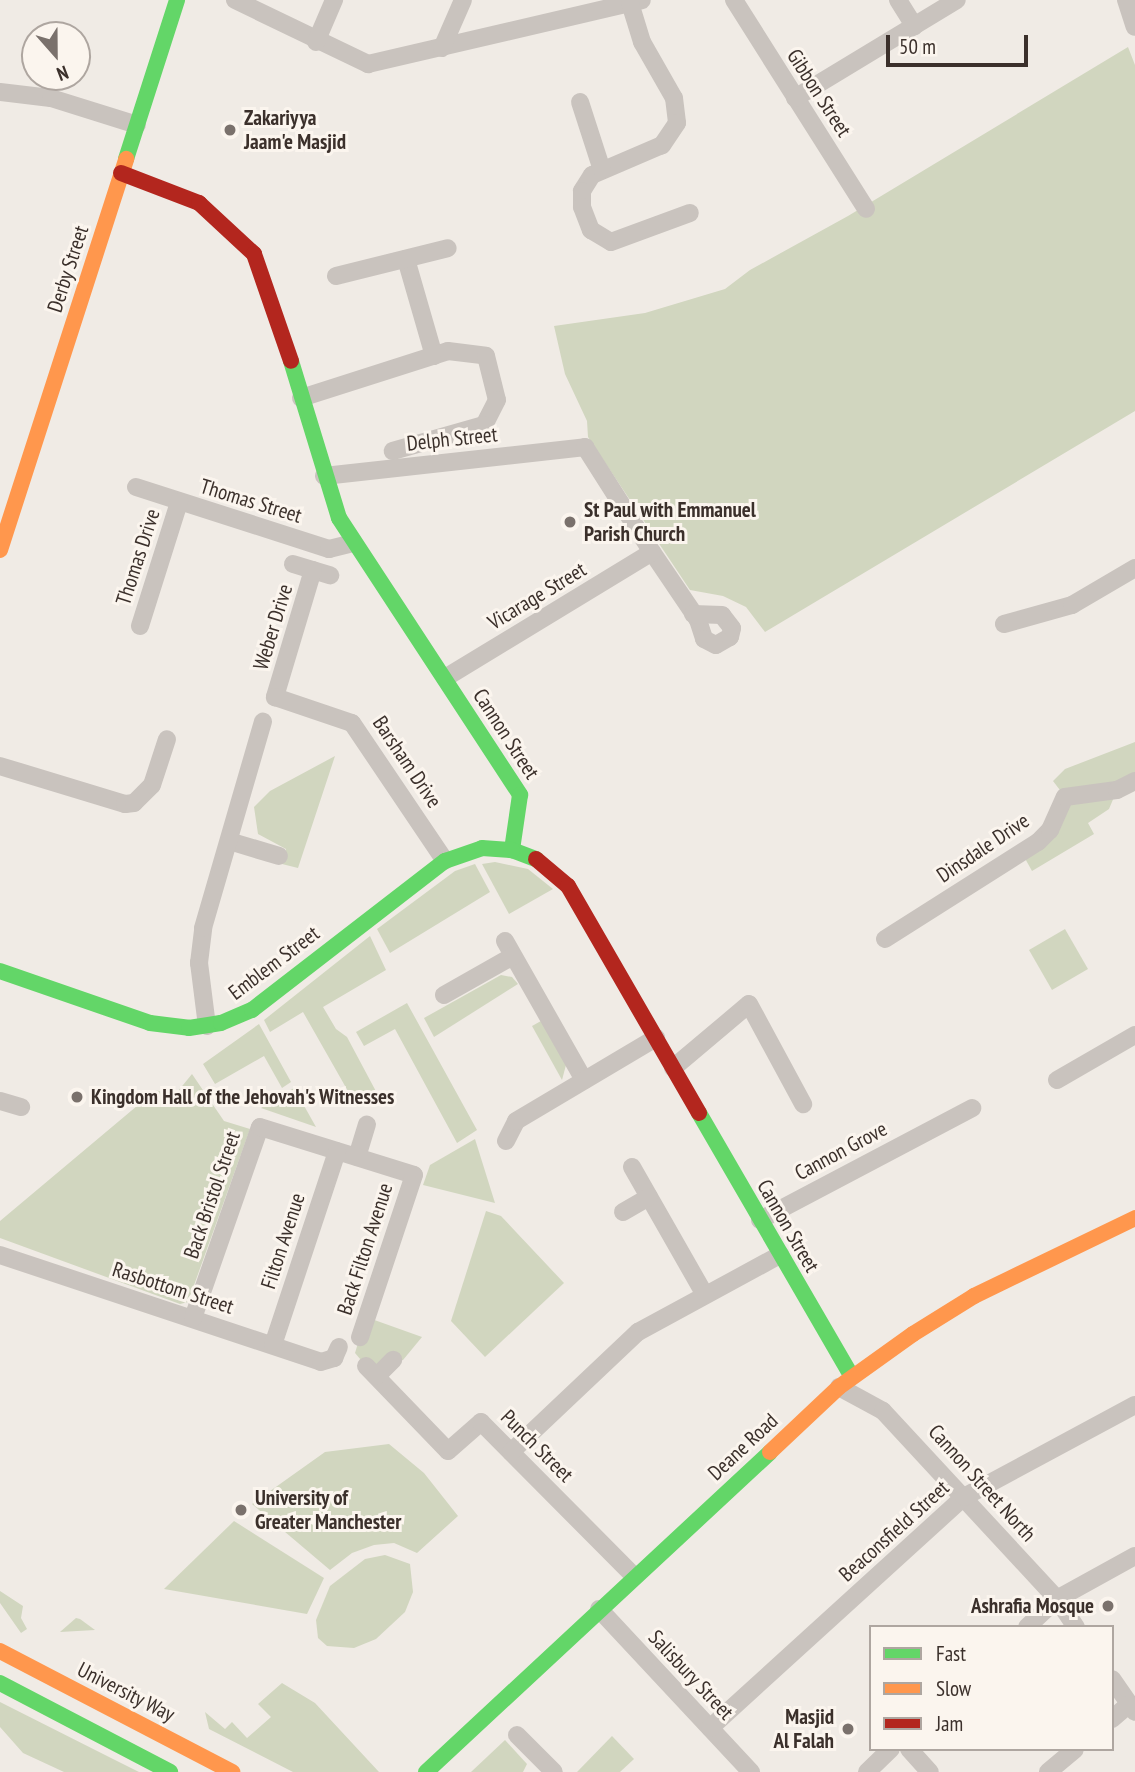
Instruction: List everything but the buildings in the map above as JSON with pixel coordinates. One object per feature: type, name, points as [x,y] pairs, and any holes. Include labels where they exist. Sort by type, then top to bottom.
[{"type":"street","name":"Derby Street","points":[[0,551],[4,528],[177,0]]},
{"type":"street","points":[[235,0],[316,42],[368,64],[636,2],[642,43],[674,98],[677,123],[663,145],[592,175],[582,191],[587,222],[599,238],[621,242],[690,213]]},
{"type":"street","points":[[316,42],[334,0]]},
{"type":"street","points":[[442,48],[463,0]]},
{"type":"street","name":"Gibbon Street","points":[[734,0],[866,209]]},
{"type":"street","points":[[898,0],[914,26]]},
{"type":"street","points":[[795,98],[957,0]]},
{"type":"street","points":[[1127,0],[1135,26]]},
{"type":"street","points":[[0,92],[51,98],[137,125]]},
{"type":"street","points":[[580,102],[602,170]]},
{"type":"street","name":"Cannon Street","points":[[121,173],[183,194],[242,239],[268,285],[332,503],[353,543],[445,678],[522,799],[512,850],[539,860],[568,886],[780,1255],[846,1382]]},
{"type":"street","points":[[336,276],[448,248]]},
{"type":"street","points":[[406,259],[434,356]]},
{"type":"street","points":[[301,398],[434,356],[455,351],[483,354],[497,400],[495,408],[476,430],[393,451]]},
{"type":"street","name":"Delph Street","points":[[324,476],[585,447],[652,552]]},
{"type":"street","name":"Thomas Street","points":[[136,487],[328,549],[353,543]]},
{"type":"street","name":"Thomas Drive","points":[[140,626],[179,502]]},
{"type":"street","points":[[652,552],[693,614]]},
{"type":"street","name":"Vicarage Street","points":[[445,678],[652,552]]},
{"type":"street","name":"Weber Drive","points":[[275,697],[322,573],[293,564]]},
{"type":"street","points":[[1004,624],[1072,606],[1135,568]]},
{"type":"street","name":"Barsham Drive","points":[[275,697],[352,723],[445,860]]},
{"type":"street","points":[[207,1026],[200,946],[263,722]]},
{"type":"street","points":[[0,766],[64,786],[134,803],[152,785],[167,740]]},
{"type":"street","name":"Dinsdale Drive","points":[[885,939],[1038,842],[1050,830],[1065,797],[1116,790],[1135,782]]},
{"type":"street","points":[[229,841],[279,856]]},
{"type":"street","name":"Emblem Street","points":[[0,971],[150,1023],[207,1026],[252,1010],[445,860],[482,848],[512,850]]},
{"type":"street","points":[[444,995],[509,948],[584,1080]]},
{"type":"street","points":[[673,1068],[749,1004],[803,1104]]},
{"type":"street","points":[[1057,1080],[1135,1035]]},
{"type":"street","points":[[506,1141],[516,1121],[656,1038]]},
{"type":"street","points":[[792,1084],[808,1075]]},
{"type":"street","points":[[0,1101],[21,1107]]},
{"type":"street","name":"Cannon Grove","points":[[760,1220],[948,1130],[972,1108]]},
{"type":"street","points":[[337,1151],[357,1157],[367,1124]]},
{"type":"street","name":"Back Bristol Street","points":[[193,1318],[260,1127],[337,1151]]},
{"type":"street","name":"Filton Avenue","points":[[272,1345],[337,1151]]},
{"type":"street","name":"Back Filton Avenue","points":[[357,1157],[414,1175],[360,1337]]},
{"type":"street","points":[[632,1167],[705,1295]]},
{"type":"street","points":[[623,1212],[649,1197]]},
{"type":"street","name":"Deane Road","points":[[426,1772],[846,1382],[974,1296],[1135,1218]]},
{"type":"street","name":"Rasbottom Street","points":[[0,1255],[321,1362],[336,1358]]},
{"type":"street","points":[[512,1452],[628,1339],[780,1255]]},
{"type":"street","name":"Punch Street","points":[[393,1360],[371,1371],[448,1451],[481,1422],[634,1576]]},
{"type":"street","name":"Cannon Street North","points":[[846,1382],[883,1411],[915,1443],[1057,1599],[1075,1625]]},
{"type":"street","name":"Beaconsfield Street","points":[[710,1728],[964,1497],[1135,1405]]},
{"type":"street","points":[[1029,1625],[1057,1599],[1135,1556]]},
{"type":"street","name":"Salisbury Street","points":[[599,1609],[751,1772]]},
{"type":"street","name":"University Way","points":[[0,1651],[232,1772]]},
{"type":"street","points":[[1114,1682],[1133,1708],[1114,1717]]},
{"type":"street","points":[[0,1683],[170,1772]]},
{"type":"street","points":[[517,1735],[554,1772]]},
{"type":"street","points":[[867,1772],[889,1751]]},
{"type":"street","points":[[911,1751],[930,1772]]},
{"type":"street","points":[[1048,1772],[1073,1751]]},
{"type":"green space","points":[[1128,47],[1135,65],[1135,411],[765,632],[746,607],[723,596],[690,590],[588,437],[587,421],[565,374],[554,326],[645,313],[725,289],[750,270],[848,216]]},
{"type":"green space","points":[[1135,742],[1135,781],[1117,790],[1109,809],[1088,823],[1094,834],[1032,871],[1022,853],[1066,798],[1053,781],[1065,769]]},
{"type":"green space","points":[[335,756],[298,868],[282,864],[286,849],[258,834],[254,807],[270,791]]},
{"type":"green space","points":[[495,862],[528,869],[553,889],[509,914],[482,864]]},
{"type":"green space","points":[[475,864],[490,892],[390,953],[377,929],[455,871]]},
{"type":"green space","points":[[1065,929],[1088,969],[1052,990],[1029,950]]},
{"type":"green space","points":[[370,936],[386,970],[323,1007],[336,1029],[347,1037],[379,1097],[357,1107],[303,1012],[270,1032],[264,1020]]},
{"type":"green space","points":[[501,975],[512,977],[518,984],[434,1037],[424,1018]]},
{"type":"green space","points":[[407,1003],[477,1130],[457,1143],[395,1029],[364,1046],[356,1032]]},
{"type":"green space","points":[[541,1021],[566,1065],[562,1080],[532,1026]]},
{"type":"green space","points":[[259,1024],[291,1082],[282,1088],[264,1056],[215,1084],[203,1064]]},
{"type":"green space","points":[[192,1074],[224,1121],[250,1129],[188,1302],[180,1304],[0,1238],[0,1221],[156,1090],[174,1096]]},
{"type":"green space","points":[[294,1088],[316,1127],[261,1108]]},
{"type":"green space","points":[[475,1139],[495,1203],[423,1185],[430,1165]]},
{"type":"green space","points":[[486,1211],[501,1216],[564,1283],[485,1357],[451,1321]]},
{"type":"green space","points":[[366,1317],[422,1337],[403,1360],[366,1366],[355,1353]]},
{"type":"green space","points":[[389,1444],[424,1473],[458,1516],[417,1553],[394,1543],[374,1545],[352,1553],[330,1570],[252,1504],[325,1452]]},
{"type":"green space","points":[[234,1521],[324,1578],[307,1614],[164,1589]]},
{"type":"green space","points":[[385,1555],[410,1564],[413,1592],[405,1612],[376,1639],[354,1648],[327,1646],[318,1638],[316,1620],[330,1586],[365,1559]]},
{"type":"green space","points":[[0,1591],[23,1606],[21,1618],[27,1629],[21,1633],[0,1603]]},
{"type":"green space","points":[[76,1618],[80,1619],[95,1630],[60,1632]]},
{"type":"green space","points":[[282,1683],[315,1703],[379,1772],[293,1772],[209,1729],[205,1712],[225,1729],[232,1722],[247,1738],[271,1717],[258,1704]]},
{"type":"green space","points":[[0,1702],[139,1772],[64,1772],[23,1753],[0,1727]]},
{"type":"green space","points":[[612,1736],[634,1759],[620,1772],[577,1772]]},
{"type":"green space","points":[[505,1740],[527,1764],[523,1772],[471,1772]]},
{"type":"traffic: fast","points":[[126,159],[177,0]]},
{"type":"traffic: fast","points":[[291,361],[339,518],[520,795],[512,850],[536,859]]},
{"type":"traffic: fast","points":[[0,971],[150,1023],[189,1028],[221,1023],[252,1010],[445,861],[482,848],[512,850]]},
{"type":"traffic: fast","points":[[699,1113],[852,1377]]},
{"type":"traffic: fast","points":[[426,1772],[770,1452]]},
{"type":"traffic: fast","points":[[0,1683],[170,1772]]},
{"type":"traffic: slow","points":[[0,550],[126,159]]},
{"type":"traffic: slow","points":[[770,1452],[839,1387],[913,1334],[974,1296],[1135,1218]]},
{"type":"traffic: slow","points":[[0,1651],[232,1772]]},
{"type":"traffic: jam","points":[[121,173],[199,203],[254,254],[291,361]]},
{"type":"traffic: jam","points":[[536,859],[568,886],[699,1113]]},
{"type":"place","name":"Zakariyya Jaam'e Masjid","points":[[230,130]]},
{"type":"place","name":"St Paul with Emmanuel Parish Church","points":[[570,522]]},
{"type":"place","name":"Kingdom Hall of the Jehovah's Witnesses","points":[[77,1097]]},
{"type":"place","name":"University of Greater Manchester","points":[[241,1510]]},
{"type":"place","name":"Ashrafia Mosque","points":[[1108,1606]]},
{"type":"place","name":"Masjid Al Falah","points":[[848,1729]]}]
